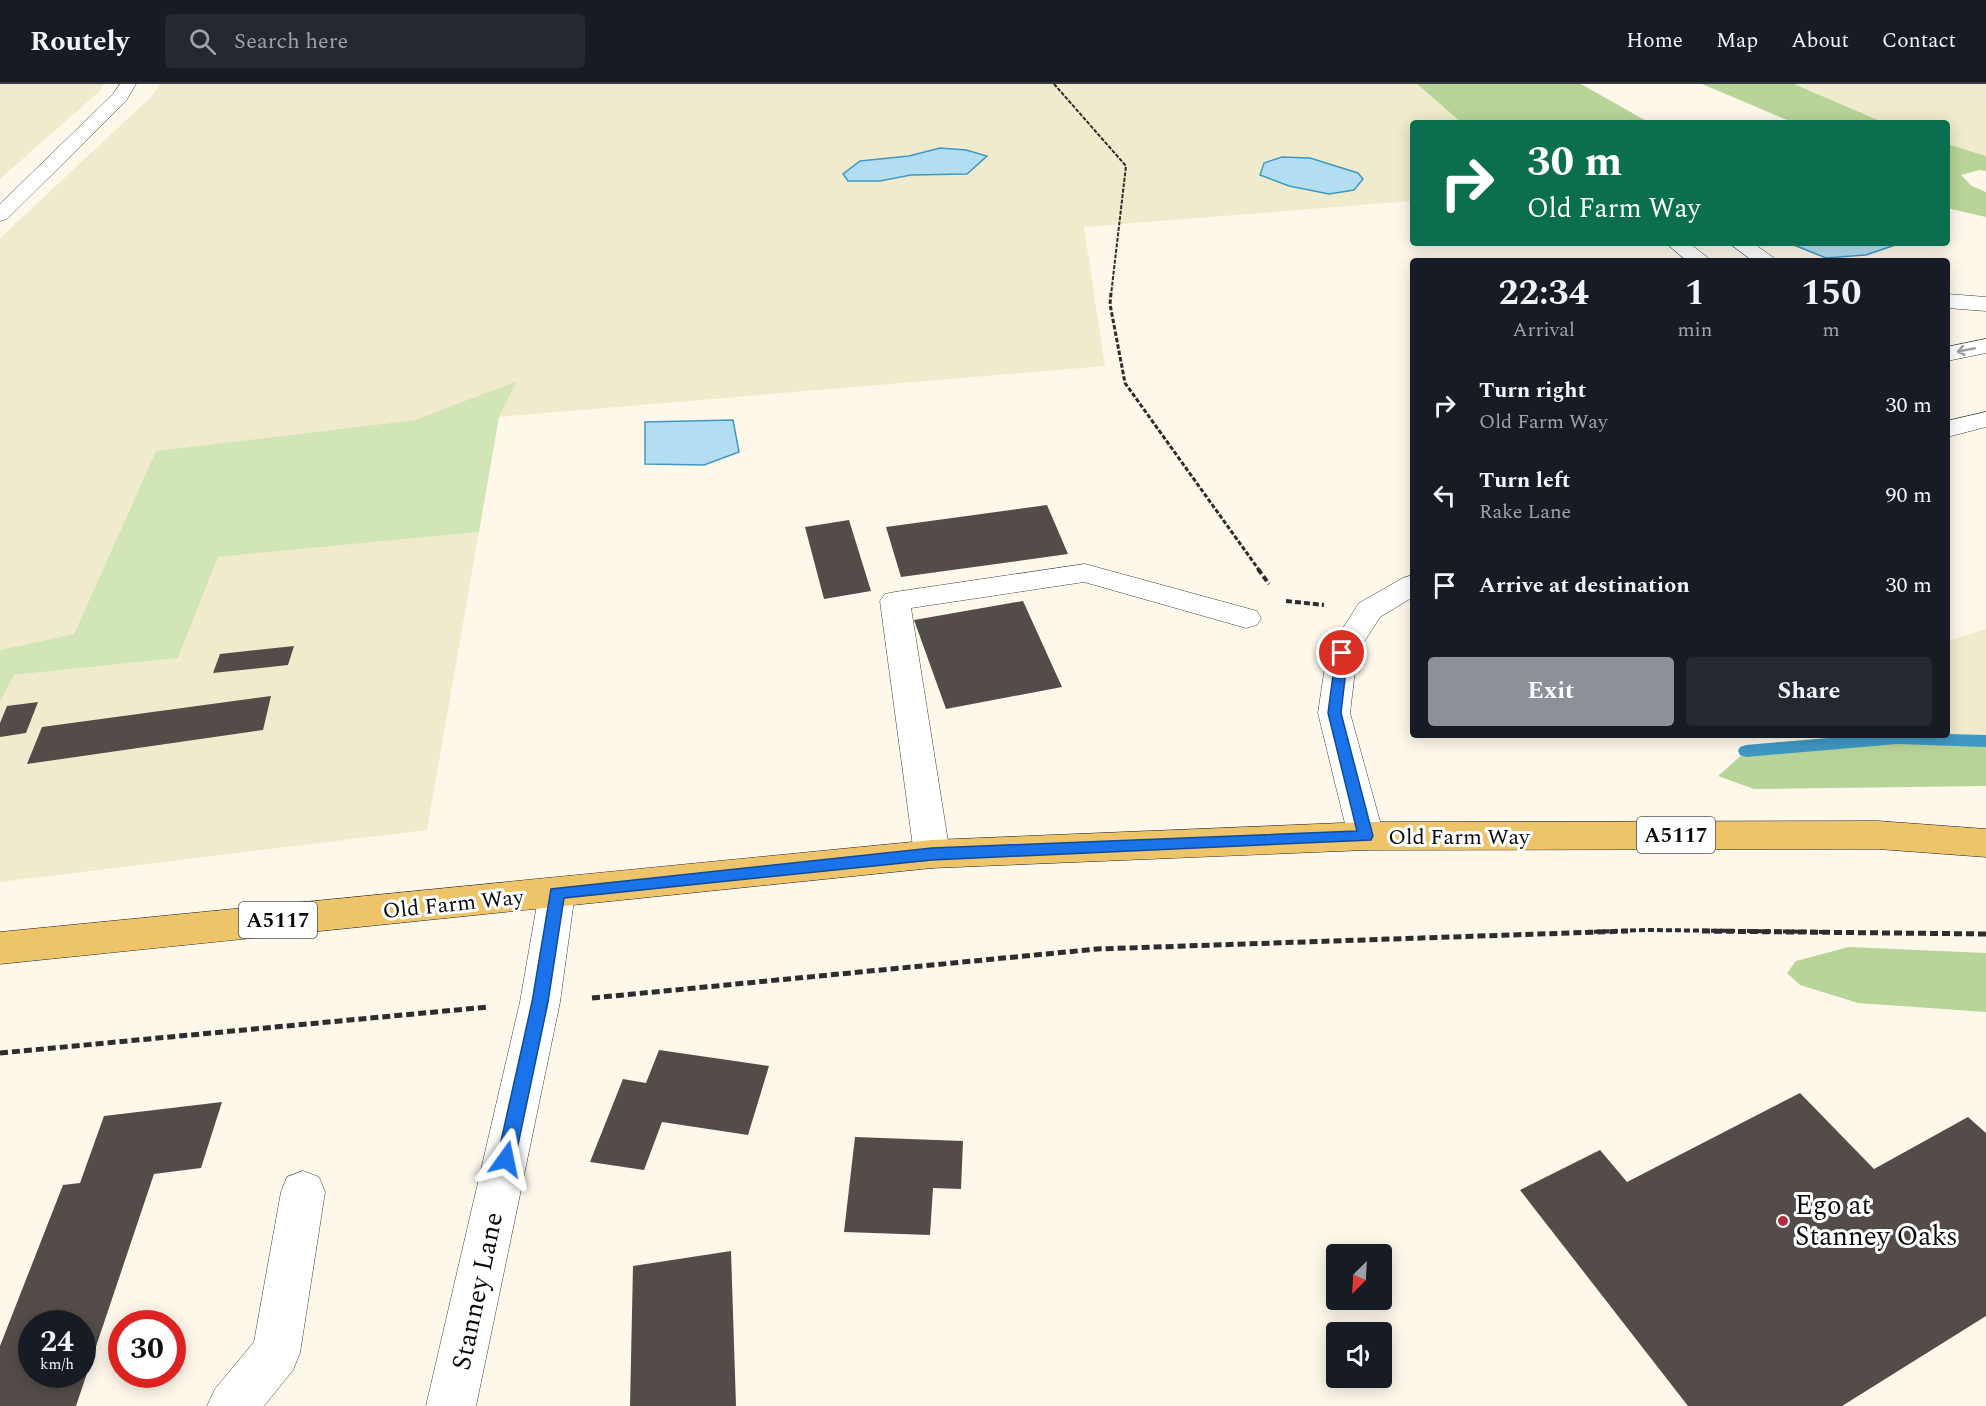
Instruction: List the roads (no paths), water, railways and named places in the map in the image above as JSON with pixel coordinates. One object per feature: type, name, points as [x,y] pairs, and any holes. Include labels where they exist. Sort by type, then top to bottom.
[{"type":"main road","name":"Old Farm Way","points":[[0,948],[932,854],[1366,836],[1878,835],[1986,843]]},
{"type":"street","points":[[0,215],[120,97],[128,84]]},
{"type":"street","points":[[1680,246],[1697,258]]},
{"type":"street","points":[[1744,246],[1762,258]]},
{"type":"street","points":[[1950,301],[1986,304]]},
{"type":"street","points":[[1950,353],[1986,346]]},
{"type":"street","points":[[1950,428],[1986,419]]},
{"type":"street","points":[[932,854],[895,601],[1085,573],[1246,618]]},
{"type":"street","points":[[1366,836],[1334,713],[1342,653],[1369,610],[1410,586]]},
{"type":"street","name":"Stanney Lane","points":[[451,1406],[540,1002],[557,893]]},
{"type":"street","points":[[232,1406],[276,1353],[303,1192]]},
{"type":"water","points":[[940,148],[966,150],[987,156],[967,174],[911,175],[880,181],[848,181],[843,174],[860,161],[909,156]]},
{"type":"water","points":[[1282,157],[1310,158],[1358,173],[1363,179],[1354,190],[1329,194],[1289,186],[1260,175],[1264,163]]},
{"type":"water","points":[[1796,246],[1892,246],[1866,255],[1826,258]]},
{"type":"water","points":[[733,420],[739,452],[704,465],[645,464],[645,422]]},
{"type":"waterway","points":[[1746,751],[1897,738],[1986,741]]},
{"type":"place","name":"Ego at Stanney Oaks","points":[[1783,1221]]}]
